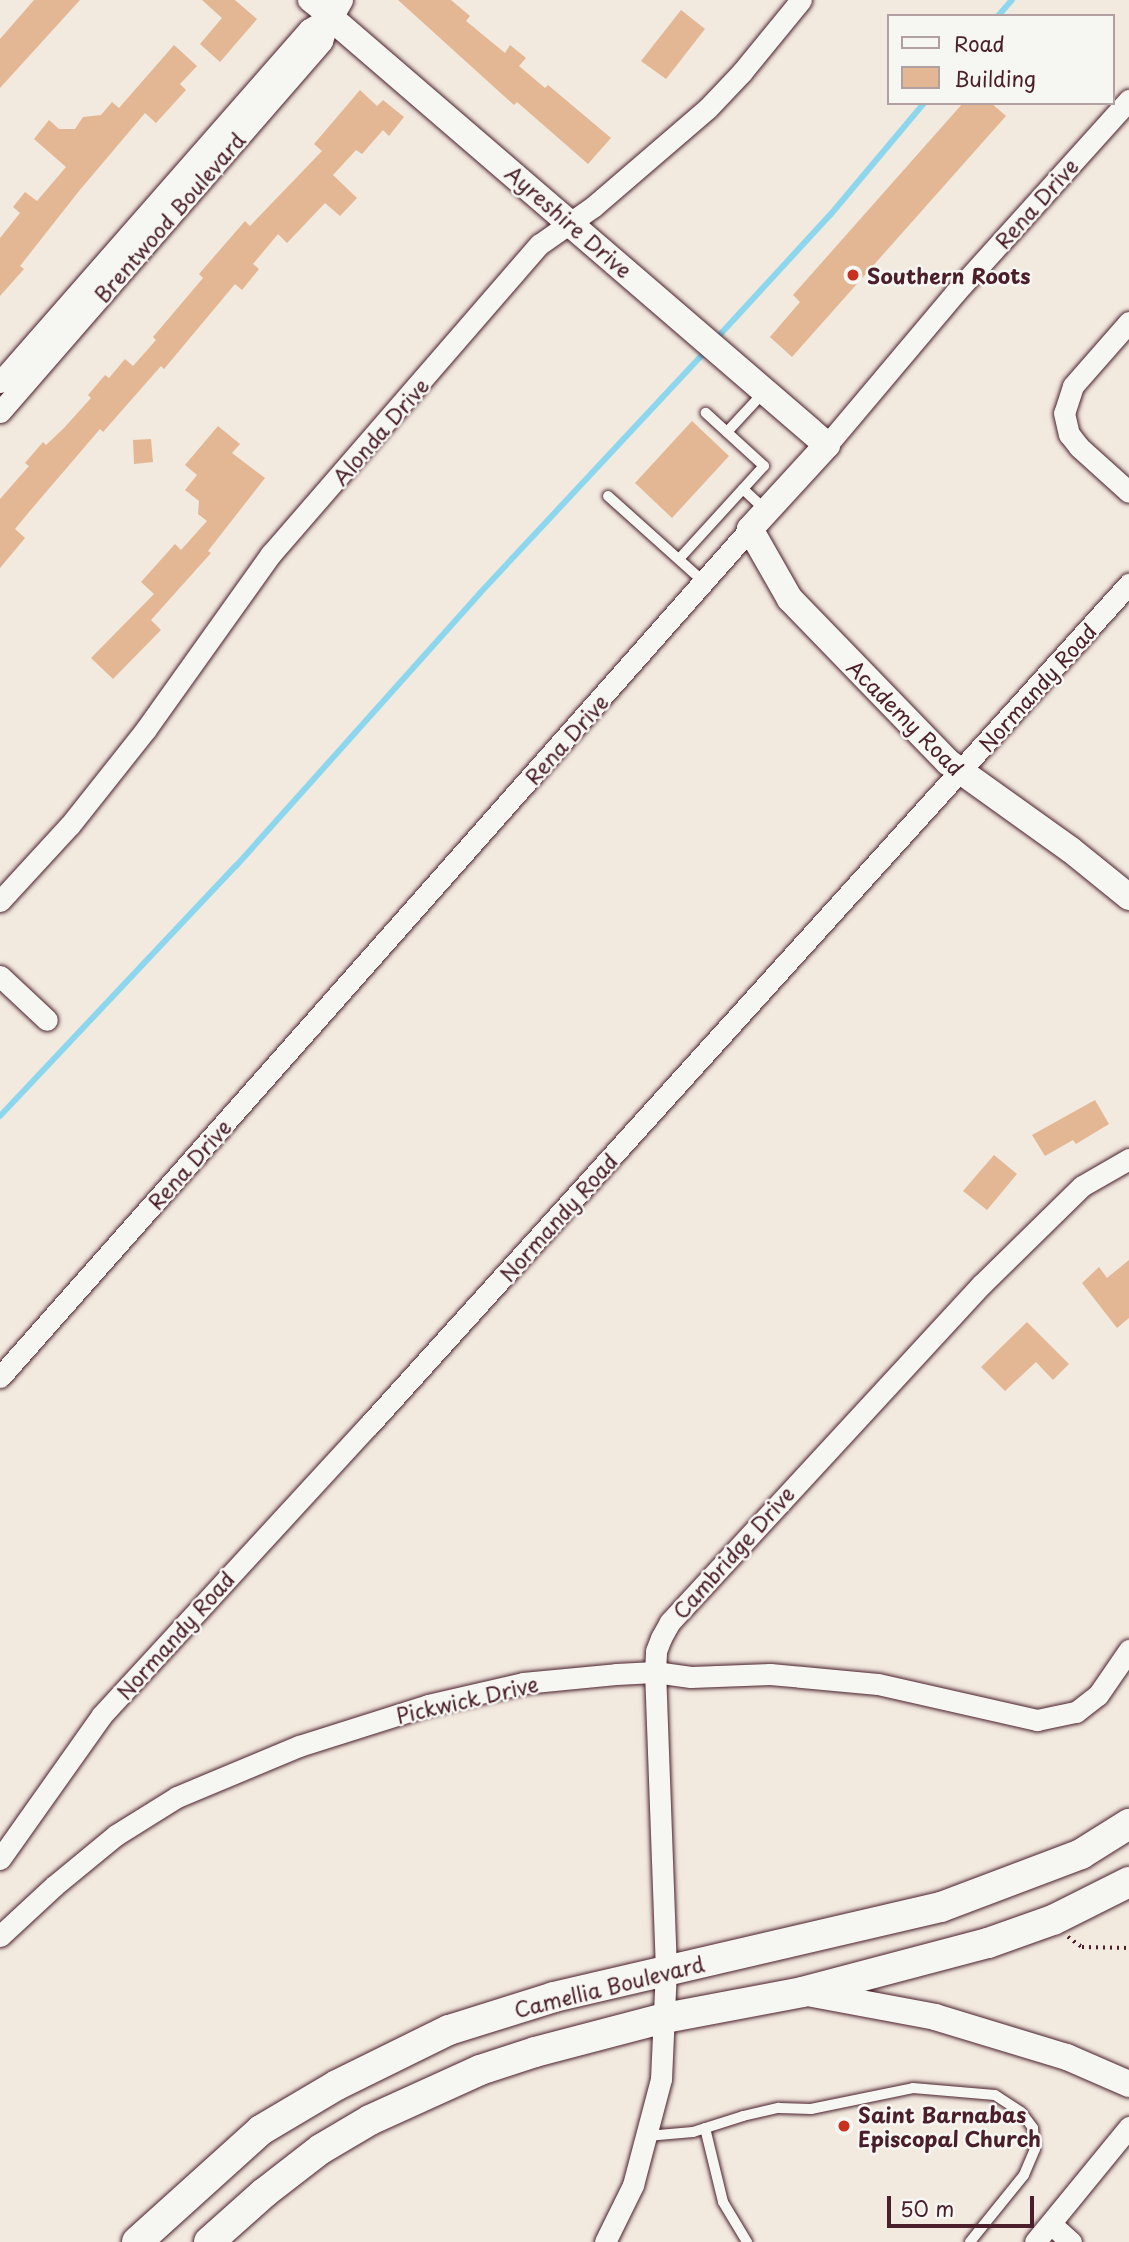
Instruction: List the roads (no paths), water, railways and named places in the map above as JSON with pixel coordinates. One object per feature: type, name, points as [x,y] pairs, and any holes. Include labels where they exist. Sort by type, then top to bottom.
[{"type":"main road","name":"Camellia Boulevard","points":[[137,2242],[261,2130],[383,2061],[449,2030],[486,2017],[666,1970],[941,1907],[1081,1854],[1129,1824]]},
{"type":"main road","points":[[209,2242],[293,2170],[382,2115],[438,2088],[524,2055],[665,2018],[802,1992],[988,1943],[1053,1920],[1129,1882]]},
{"type":"street","name":"Ayreshire Drive","points":[[308,0],[335,9],[570,222],[827,445]]},
{"type":"street","name":"Alonda Drive","points":[[0,901],[70,825],[146,729],[271,554],[540,244],[594,206],[708,108],[742,72],[801,0]]},
{"type":"street","name":"Brentwood Boulevard","points":[[0,382],[309,29],[335,9]]},
{"type":"street","name":"Brentwood Boulevard","points":[[0,412],[322,41],[335,9]]},
{"type":"street","name":"Rena Drive","points":[[0,1377],[705,583],[956,293],[1129,100]]},
{"type":"street","points":[[1129,322],[1073,386],[1064,413],[1069,434],[1079,447],[1129,492]]},
{"type":"street","name":"Academy Road","points":[[759,520],[783,586],[802,612],[960,772],[1071,850],[1129,898]]},
{"type":"street","name":"Normandy Road","points":[[0,1859],[102,1715],[369,1425],[1129,584]]},
{"type":"street","points":[[0,976],[47,1020]]},
{"type":"street","name":"Cambridge Drive","points":[[605,2242],[633,2185],[661,2079],[666,1970],[655,1672],[656,1651],[670,1622],[981,1285],[1082,1186],[1129,1159]]},
{"type":"street","name":"Pickwick Drive","points":[[0,1936],[54,1886],[144,1816],[177,1797],[299,1746],[428,1705],[523,1683],[655,1672],[691,1677],[770,1674],[828,1677],[878,1684],[1037,1720],[1076,1712],[1098,1695],[1129,1650]]},
{"type":"street","points":[[802,1992],[935,2017],[1067,2057],[1129,2084]]},
{"type":"street","points":[[1035,2242],[1129,2127]]},
{"type":"street","points":[[1051,2224],[1071,2242]]},
{"type":"lane","points":[[727,432],[765,391]]},
{"type":"lane","points":[[679,559],[764,466],[706,413]]},
{"type":"lane","points":[[743,489],[759,520]]},
{"type":"lane","points":[[608,496],[705,583]]},
{"type":"lane","points":[[647,2136],[692,2132],[779,2108],[811,2109],[913,2088],[995,2095],[1021,2112],[1033,2128],[1035,2149],[1024,2175],[970,2242]]},
{"type":"lane","points":[[705,2128],[723,2202],[747,2242]]},
{"type":"waterway","points":[[1000,14],[1012,0]]},
{"type":"waterway","points":[[715,340],[831,214],[922,105]]},
{"type":"waterway","points":[[0,1116],[236,866],[480,593],[706,351]]},
{"type":"place","name":"Southern Roots","points":[[853,275]]},
{"type":"place","name":"Saint Barnabas Episcopal Church","points":[[844,2126]]}]
